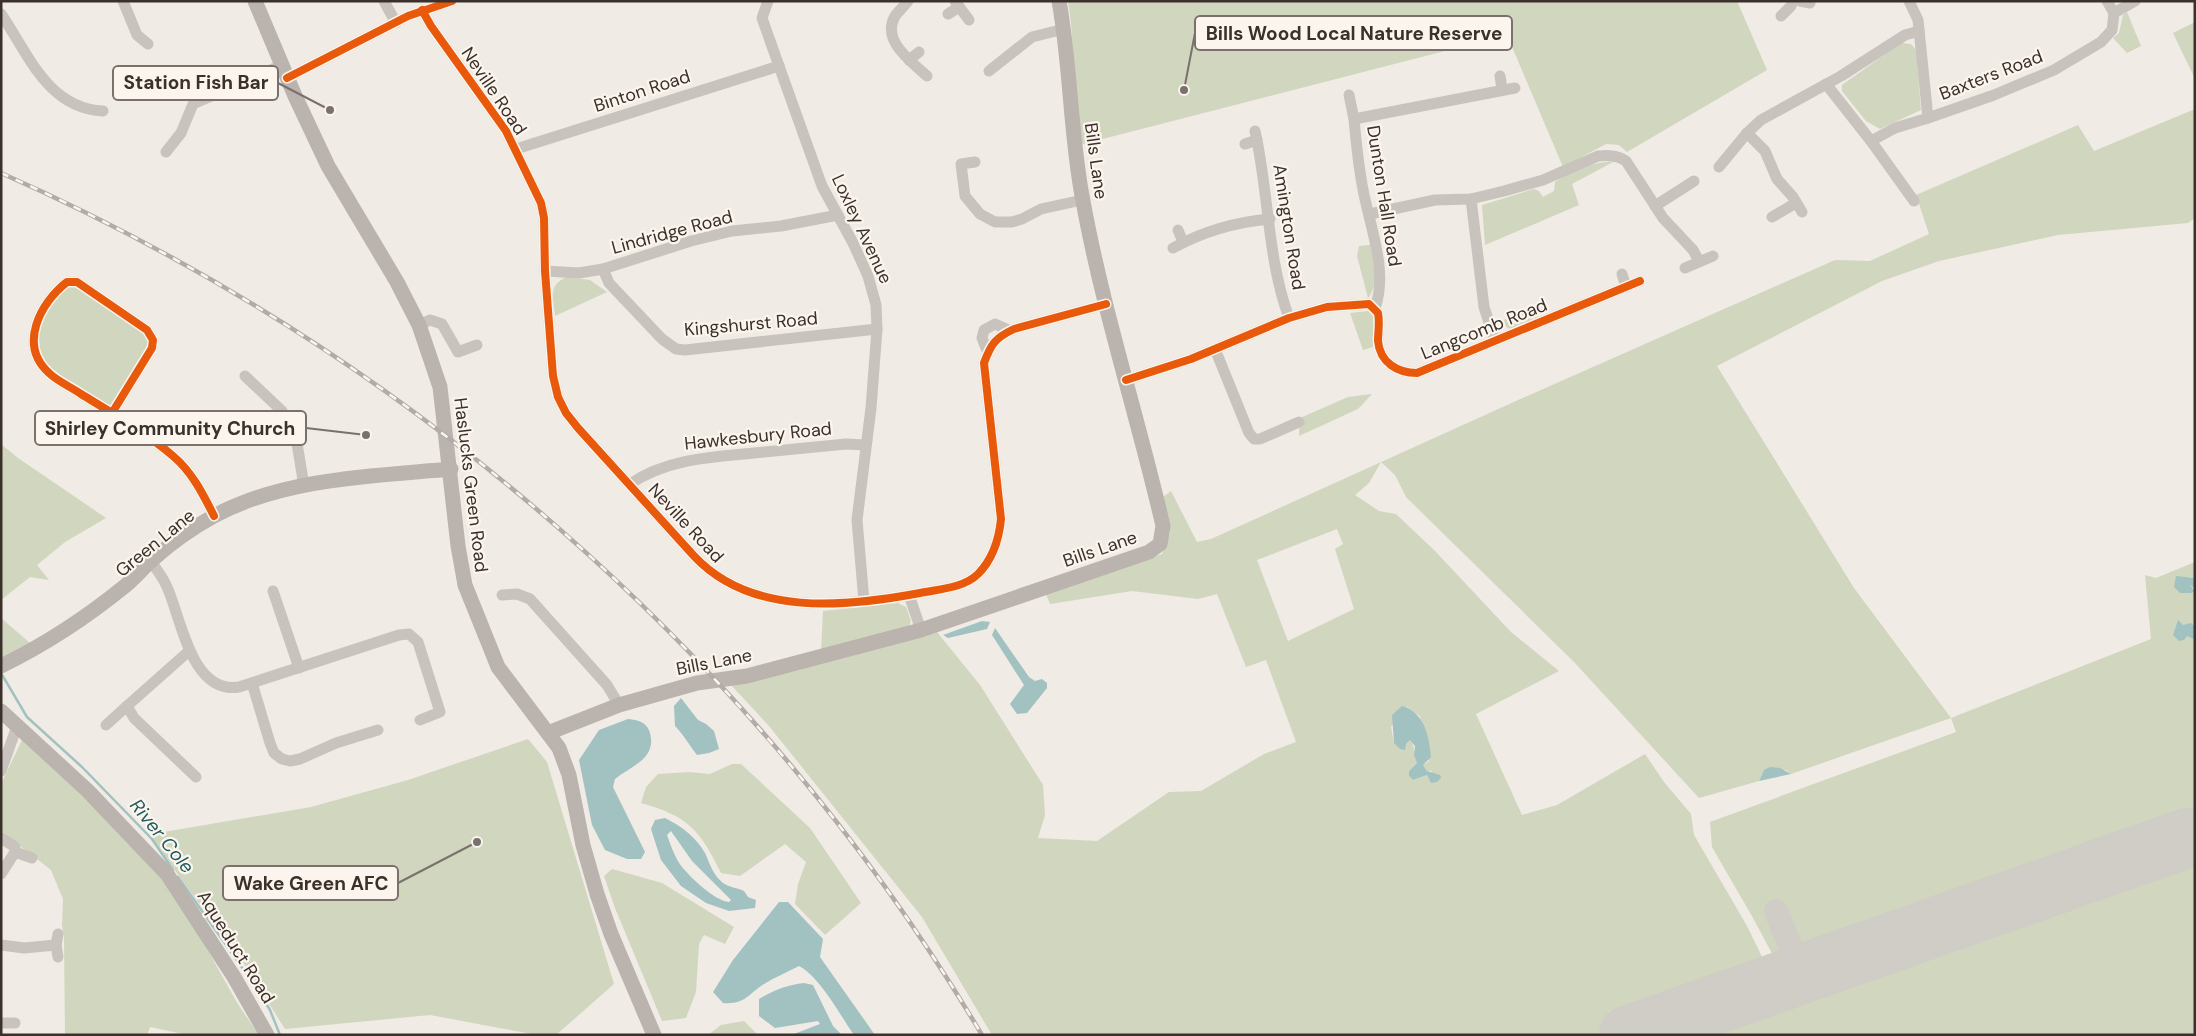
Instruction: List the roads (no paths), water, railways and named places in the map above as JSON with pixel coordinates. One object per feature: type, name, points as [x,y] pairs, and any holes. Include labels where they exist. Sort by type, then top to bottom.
[{"type":"street","points":[[123,1],[138,35],[148,44]]},
{"type":"street","name":"Haslucks Green Road","points":[[255,1],[284,72],[328,166],[397,282],[419,325],[440,387],[449,453],[458,546],[465,585],[498,667],[559,748],[569,775],[583,845],[611,934],[654,1035]]},
{"type":"street","points":[[384,1],[396,23]]},
{"type":"street","name":"Loxley Avenue","points":[[768,1],[762,18],[779,66],[822,186],[838,214],[868,276],[876,305],[877,329],[857,520],[864,601]]},
{"type":"street","points":[[908,1],[896,16],[891,36],[898,48],[927,76]]},
{"type":"street","name":"Bills Lane","points":[[548,733],[619,705],[697,683],[747,676],[921,630],[1149,552],[1160,544],[1163,526],[1106,304],[1082,200],[1070,113],[1064,29],[1059,1]]},
{"type":"street","points":[[1781,16],[1791,6],[1793,1]]},
{"type":"street","name":"Baxters Road","points":[[1909,1],[1918,20],[1928,118],[1994,95],[2054,70],[2101,42],[2112,30],[2114,13]]},
{"type":"street","points":[[2106,1],[2114,13],[2135,1]]},
{"type":"street","points":[[166,152],[181,133],[193,104],[284,72],[422,10],[450,2]]},
{"type":"street","points":[[948,14],[957,4],[969,20]]},
{"type":"street","name":"Neville Road","points":[[422,10],[431,26],[506,131],[541,203],[544,218],[545,271],[554,376],[558,397],[566,413],[705,568],[726,583],[780,601],[806,604],[864,601],[909,595],[956,586],[977,576],[993,551],[999,536],[1001,519],[984,363],[988,353],[1000,336],[1011,331],[1106,304]]},
{"type":"street","points":[[1,14],[45,82],[73,103],[103,111]]},
{"type":"street","points":[[989,70],[1032,37],[1064,29]]},
{"type":"street","points":[[1720,167],[1747,133],[1761,120],[1826,84],[1905,35],[1918,31]]},
{"type":"street","points":[[909,60],[920,52]]},
{"type":"street","name":"Binton Road","points":[[516,149],[779,66]]},
{"type":"street","points":[[1500,76],[1502,89]]},
{"type":"street","points":[[1826,84],[1871,141],[1914,201]]},
{"type":"street","name":"Dunton Hall Road","points":[[1354,119],[1441,104],[1502,89],[1515,88]]},
{"type":"street","name":"Dunton Hall Road","points":[[1349,95],[1354,119],[1362,185],[1370,214],[1377,255],[1379,284],[1375,308]]},
{"type":"street","points":[[1871,141],[1895,128],[1928,118]]},
{"type":"street","points":[[1747,133],[1765,151],[1777,179],[1799,207],[1772,217]]},
{"type":"street","name":"Amington Road","points":[[1245,144],[1256,136],[1270,219],[1276,271],[1282,297],[1290,318]]},
{"type":"street","points":[[1370,214],[1435,200],[1471,199],[1543,180],[1598,156],[1620,157],[1626,161],[1663,218],[1693,250],[1699,261]]},
{"type":"street","points":[[974,162],[961,164],[965,196],[980,214],[995,222],[1022,220],[1041,209],[1082,200]]},
{"type":"street","points":[[1543,180],[1547,192]]},
{"type":"street","points":[[1655,206],[1694,181]]},
{"type":"street","points":[[1471,199],[1484,307],[1495,341]]},
{"type":"street","name":"Lindridge Road","points":[[545,271],[579,273],[603,269],[691,241],[732,231],[781,226],[838,214]]},
{"type":"street","points":[[1178,230],[1178,245],[1209,232],[1249,221],[1270,219]]},
{"type":"street","points":[[1685,268],[1713,256]]},
{"type":"street","name":"Kingshurst Road","points":[[603,269],[609,283],[662,339],[676,349],[685,350],[877,329]]},
{"type":"street","points":[[1622,274],[1626,287]]},
{"type":"street","name":"Langcomb Road","points":[[1375,308],[1379,319],[1378,342],[1387,362],[1403,373],[1417,373],[1640,281]]},
{"type":"street","points":[[112,414],[152,348],[153,340],[147,330],[105,300],[77,282],[67,282],[57,290],[44,308],[34,327],[32,337],[36,354],[48,373],[174,457],[196,483],[214,516]]},
{"type":"street","points":[[1126,380],[1192,360],[1290,318],[1327,308],[1369,304],[1375,308]]},
{"type":"street","points":[[419,325],[430,320],[442,324],[458,352],[477,346]]},
{"type":"street","name":"Neville Road","points":[[988,353],[982,338],[984,330],[995,324],[1011,331]]},
{"type":"street","points":[[1216,349],[1249,434],[1254,439],[1260,439],[1295,428]]},
{"type":"street","points":[[245,376],[282,411],[296,437],[304,486]]},
{"type":"street","name":"Hawkesbury Road","points":[[630,484],[644,474],[670,464],[706,457],[846,444],[866,445]]},
{"type":"street","name":"Green Lane","points":[[6,664],[80,621],[128,584],[151,561],[182,536],[214,516],[273,491],[376,475],[450,469]]},
{"type":"street","points":[[151,561],[166,585],[189,651],[201,670],[218,684],[234,688],[399,635],[410,634],[418,642],[440,712],[420,720]]},
{"type":"street","points":[[273,591],[299,668]]},
{"type":"street","points":[[502,595],[516,594],[530,599],[607,685],[619,705]]},
{"type":"street","points":[[909,595],[921,630]]},
{"type":"street","points":[[264,607],[277,603]]},
{"type":"street","points":[[106,725],[189,651]]},
{"type":"street","points":[[252,683],[270,743],[274,753],[282,759],[290,761],[300,759],[336,743],[378,730]]},
{"type":"street","points":[[127,706],[134,718],[191,764],[196,777]]},
{"type":"street","name":"Aqueduct Road","points":[[1,711],[88,791],[166,874],[234,977],[267,1035]]},
{"type":"street","points":[[1,771],[17,726]]},
{"type":"street","points":[[1,838],[15,847],[15,852],[1,874]]},
{"type":"street","points":[[15,852],[32,858]]},
{"type":"street","points":[[1,945],[24,948],[57,946]]},
{"type":"street","points":[[1,1024],[15,1023]]},
{"type":"water","points":[[2176,576],[2195,578],[2195,588],[2190,585],[2194,591],[2192,593],[2180,593],[2174,587]]},
{"type":"water","points":[[2178,620],[2183,625],[2191,623],[2195,626],[2195,640],[2187,636],[2184,640],[2179,641],[2173,635]]},
{"type":"water","points":[[982,621],[990,622],[987,629],[948,638],[943,635]]},
{"type":"water","points":[[995,628],[1029,677],[1035,681],[1042,679],[1047,683],[1047,688],[1027,713],[1017,714],[1010,704],[1024,685],[992,635]]},
{"type":"water","points":[[681,698],[698,720],[714,731],[719,749],[697,755],[675,726],[674,706]]},
{"type":"water","points":[[1402,706],[1416,714],[1424,726],[1429,741],[1431,757],[1423,765],[1427,771],[1440,775],[1441,778],[1437,782],[1431,783],[1427,775],[1413,780],[1409,776],[1409,771],[1417,763],[1414,755],[1415,746],[1410,740],[1406,744],[1405,750],[1400,749],[1394,743],[1392,715]]},
{"type":"water","points":[[628,719],[639,721],[647,726],[650,733],[650,749],[641,761],[615,779],[613,787],[645,852],[641,859],[627,859],[605,850],[592,825],[579,760],[599,730]]},
{"type":"water","points":[[1770,767],[1780,768],[1791,774],[1759,781],[1764,770]]},
{"type":"water","points":[[665,818],[688,832],[705,853],[712,869],[720,880],[728,886],[744,891],[748,897],[756,900],[755,908],[729,911],[706,903],[681,886],[661,860],[651,829],[655,820]],"holes":[[[671,831],[692,861],[731,900],[729,902],[710,893],[697,883],[682,867],[675,856],[667,835]]]},
{"type":"water","points":[[779,902],[788,902],[823,939],[820,957],[875,1035],[854,1035],[822,987],[807,971],[799,966],[768,981],[741,1001],[723,1003],[713,992],[733,960]]},
{"type":"water","points":[[804,983],[813,985],[833,1026],[842,1035],[784,1035],[794,1034],[820,1024],[818,1021],[775,1028],[759,1016],[759,999],[781,988]]},
{"type":"waterway","name":"River Cole","points":[[1,673],[27,717],[82,767],[152,839],[173,870]]},
{"type":"waterway","name":"River Cole","points":[[178,877],[255,986],[270,1010],[280,1035]]},
{"type":"railway","points":[[1,173],[150,246],[293,329],[430,424],[558,528],[679,642],[790,764],[891,896],[982,1035]]},
{"type":"place","name":"Bills Wood Local Nature Reserve","points":[[1184,90]]},
{"type":"place","name":"Station Fish Bar","points":[[330,110]]},
{"type":"place","name":"Shirley Community Church","points":[[366,435]]},
{"type":"place","name":"Wake Green AFC","points":[[477,842]]}]
